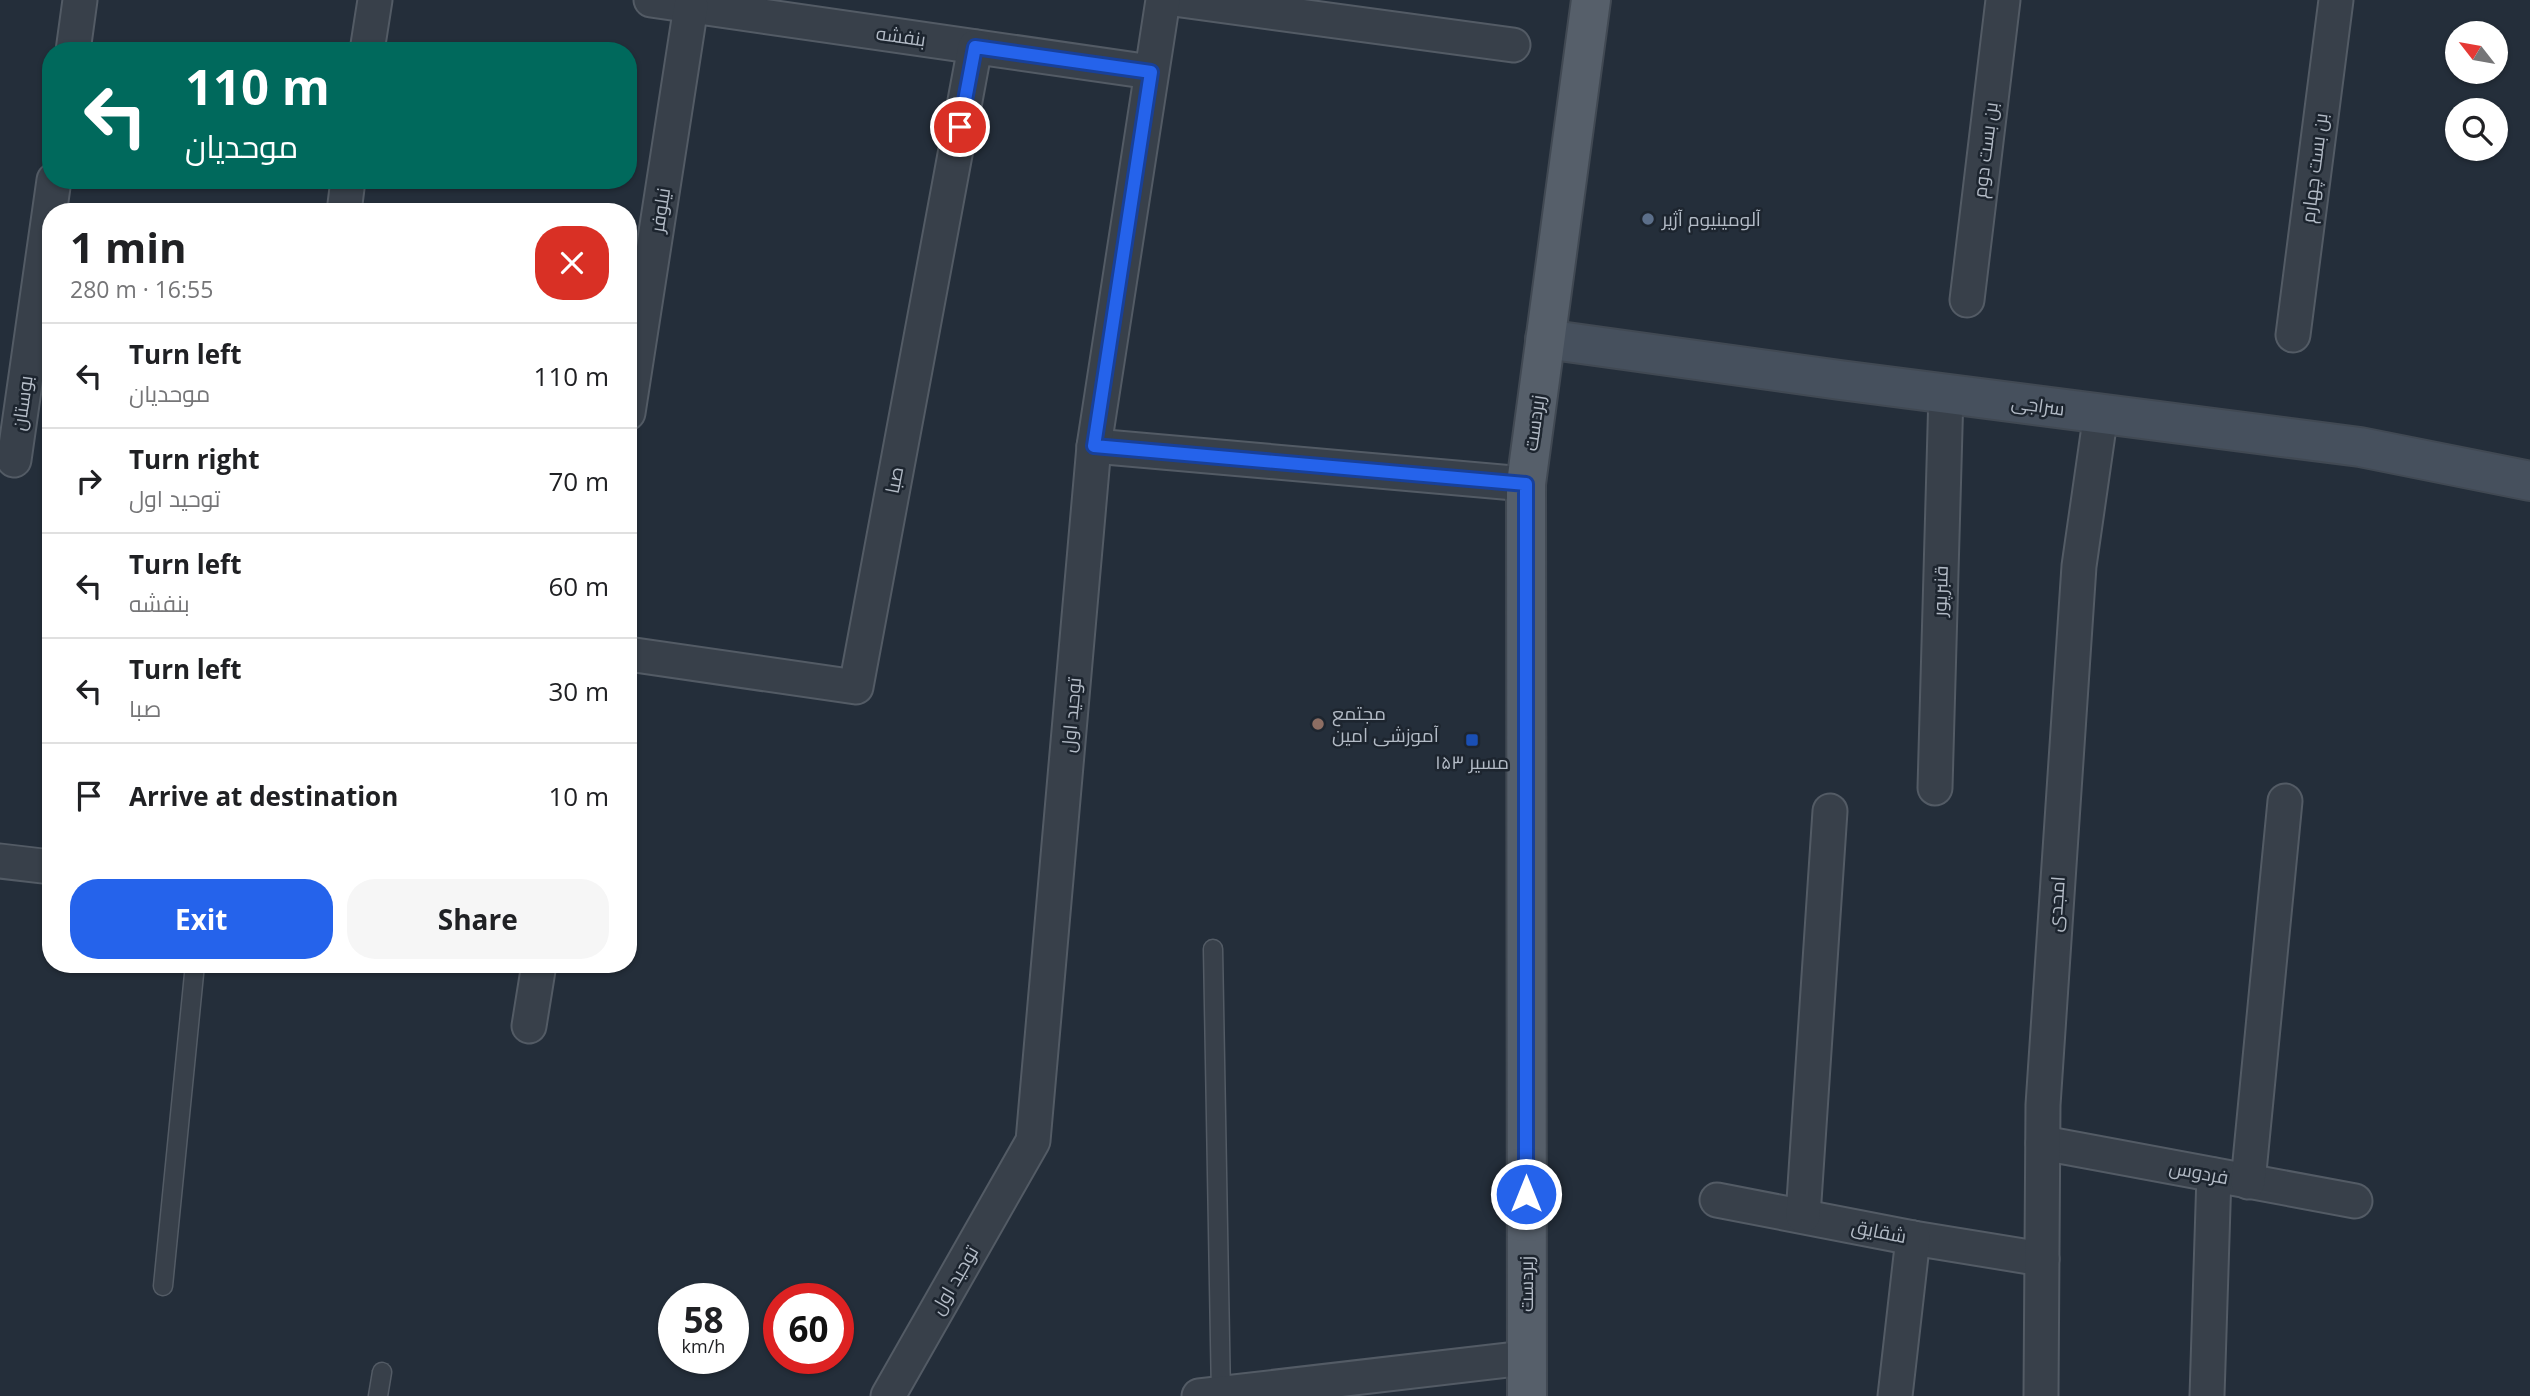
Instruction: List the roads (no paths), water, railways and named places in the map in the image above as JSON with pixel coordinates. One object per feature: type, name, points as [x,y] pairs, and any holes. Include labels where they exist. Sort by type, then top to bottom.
[{"type":"main road","name":"زبردست","points":[[1527,1396],[1526,484],[1591,0]]},
{"type":"street","points":[[73,42],[80,0]]},
{"type":"street","points":[[368,42],[374,0]]},
{"type":"street","name":"بنفشه","points":[[651,0],[691,6],[807,11],[975,47],[1151,72]]},
{"type":"street","name":"توحید اول","points":[[888,1396],[1033,1141],[1094,446],[1163,0]]},
{"type":"street","points":[[1181,0],[1513,45]]},
{"type":"street","name":"بن بست دوم","points":[[1967,300],[2003,0]]},
{"type":"street","name":"بن بست چهارم","points":[[2293,335],[2334,0]]},
{"type":"street","name":"نیلوفر","points":[[637,355],[691,6]]},
{"type":"street","name":"صبا","points":[[637,654],[856,687],[975,47]]},
{"type":"street","name":"بوستان","points":[[14,460],[42,264]]},
{"type":"street","name":"سراجی","points":[[1545,339],[2360,447],[2530,481]]},
{"type":"street","name":"قنبرپور","points":[[1935,789],[1945,393]]},
{"type":"street","name":"امجدی","points":[[2040,1396],[2043,1104],[2079,566],[2101,414]]},
{"type":"street","points":[[1094,446],[1526,484]]},
{"type":"street","points":[[2248,1182],[2285,801]]},
{"type":"street","points":[[1802,1216],[1830,811]]},
{"type":"street","points":[[0,860],[42,865]]},
{"type":"street","points":[[529,1026],[537,973]]},
{"type":"street","name":"فردوس","points":[[2043,1143],[2355,1201]]},
{"type":"street","points":[[2207,1396],[2214,1175]]},
{"type":"street","name":"شقایق","points":[[1717,1199],[1913,1238],[2042,1259]]},
{"type":"street","points":[[1895,1396],[1913,1238]]},
{"type":"street","points":[[1214,1395],[1526,1358]]},
{"type":"lane","points":[[1213,950],[1214,1395]]},
{"type":"lane","points":[[163,1286],[194,973]]},
{"type":"lane","points":[[378,1396],[382,1372]]},
{"type":"place","name":"آلومینیوم آژیر","points":[[1648,219]]},
{"type":"place","name":"مجتمع آموزشی امین","points":[[1318,724]]},
{"type":"place","name":"مسیر ۱۵۳","points":[[1472,740]]}]
